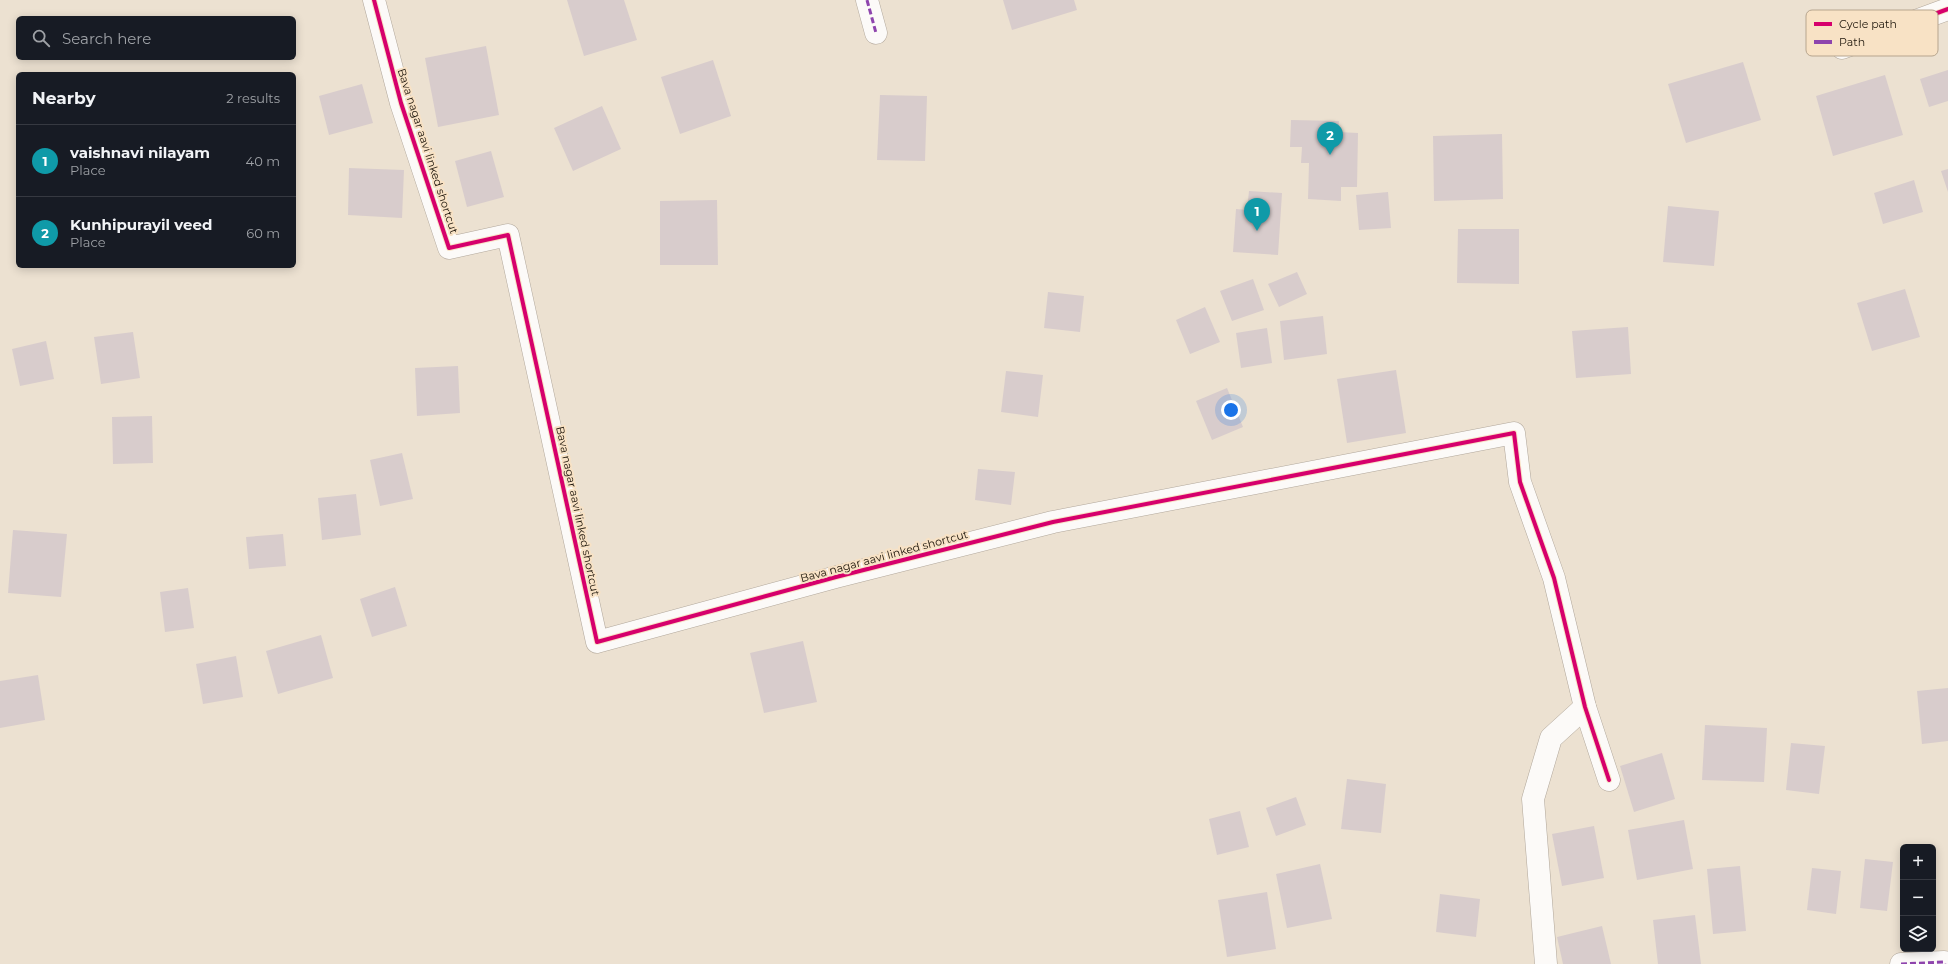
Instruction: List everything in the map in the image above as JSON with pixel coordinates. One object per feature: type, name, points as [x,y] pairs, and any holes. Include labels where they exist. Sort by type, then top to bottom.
[{"type":"street","name":"Bava nagar aavi linked shortcut","points":[[374,0],[401,104],[449,248],[508,235],[597,642],[836,577],[1053,522],[1514,433],[1520,482],[1554,578],[1585,707]]},
{"type":"street","points":[[867,0],[876,33]]},
{"type":"street","points":[[1938,13],[1948,9]]},
{"type":"street","points":[[1546,964],[1533,799],[1551,738],[1585,707],[1609,780]]},
{"type":"street","points":[[1901,964],[1916,962],[1944,962],[1945,964]]},
{"type":"building","points":[[567,0],[624,0],[637,40],[584,56]]},
{"type":"building","points":[[1003,0],[1074,0],[1077,10],[1012,30]]},
{"type":"building","points":[[486,46],[499,115],[438,127],[425,58]]},
{"type":"building","points":[[713,60],[731,116],[680,134],[661,77]]},
{"type":"building","points":[[1743,62],[1761,120],[1686,143],[1668,84]]},
{"type":"building","points":[[1948,70],[1948,101],[1929,107],[1920,79]]},
{"type":"building","points":[[1885,75],[1903,135],[1833,156],[1816,96]]},
{"type":"building","points":[[362,84],[373,123],[329,135],[319,96]]},
{"type":"building","points":[[880,95],[927,96],[925,161],[877,160]]},
{"type":"building","points":[[602,106],[621,149],[573,171],[554,128]]},
{"type":"building","points":[[1291,120],[1339,121],[1338,132],[1358,133],[1357,187],[1341,187],[1341,201],[1308,199],[1309,163],[1301,163],[1302,147],[1290,147]]},
{"type":"building","points":[[1502,134],[1503,199],[1434,201],[1433,136]]},
{"type":"building","points":[[491,151],[504,197],[467,207],[455,161]]},
{"type":"building","points":[[349,168],[404,170],[402,218],[348,215]]},
{"type":"building","points":[[1948,169],[1948,192],[1941,171]]},
{"type":"building","points":[[1914,180],[1923,212],[1883,224],[1874,193]]},
{"type":"building","points":[[1249,191],[1282,193],[1278,255],[1233,252],[1236,209],[1247,210]]},
{"type":"building","points":[[1388,192],[1391,228],[1359,230],[1356,195]]},
{"type":"building","points":[[717,200],[718,265],[660,265],[660,201]]},
{"type":"building","points":[[1668,206],[1719,211],[1714,266],[1663,262]]},
{"type":"building","points":[[1458,229],[1519,229],[1519,284],[1457,283]]},
{"type":"building","points":[[1297,272],[1307,294],[1279,307],[1268,284]]},
{"type":"building","points":[[1253,279],[1264,310],[1232,321],[1220,291]]},
{"type":"building","points":[[1905,289],[1920,337],[1872,351],[1857,303]]},
{"type":"building","points":[[1048,292],[1084,296],[1080,332],[1044,328]]},
{"type":"building","points":[[1205,307],[1220,342],[1190,354],[1176,320]]},
{"type":"building","points":[[1323,316],[1327,354],[1284,360],[1280,321]]},
{"type":"building","points":[[1628,327],[1631,374],[1576,378],[1572,331]]},
{"type":"building","points":[[1267,328],[1272,363],[1241,368],[1236,333]]},
{"type":"building","points":[[133,332],[140,378],[101,384],[94,337]]},
{"type":"building","points":[[46,341],[54,379],[20,386],[12,349]]},
{"type":"building","points":[[458,366],[460,413],[417,416],[415,368]]},
{"type":"building","points":[[1396,370],[1406,433],[1347,443],[1337,379]]},
{"type":"building","points":[[1006,371],[1043,375],[1038,417],[1001,412]]},
{"type":"building","points":[[1227,388],[1243,427],[1212,440],[1196,401]]},
{"type":"building","points":[[152,416],[153,463],[113,464],[112,417]]},
{"type":"building","points":[[402,453],[413,499],[380,506],[370,460]]},
{"type":"building","points":[[978,469],[1015,472],[1011,505],[975,500]]},
{"type":"building","points":[[356,494],[361,535],[322,540],[318,498]]},
{"type":"building","points":[[13,530],[67,534],[61,597],[8,593]]},
{"type":"building","points":[[283,534],[286,566],[249,569],[246,537]]},
{"type":"building","points":[[395,587],[407,626],[372,637],[360,599]]},
{"type":"building","points":[[188,588],[194,628],[165,632],[160,592]]},
{"type":"building","points":[[321,635],[333,678],[278,694],[266,651]]},
{"type":"building","points":[[803,641],[817,702],[764,713],[750,653]]},
{"type":"building","points":[[236,656],[243,697],[203,704],[196,664]]},
{"type":"building","points":[[38,675],[45,720],[0,728],[0,681]]},
{"type":"building","points":[[1948,688],[1948,741],[1922,744],[1917,691]]},
{"type":"building","points":[[1705,725],[1767,728],[1764,782],[1702,780]]},
{"type":"building","points":[[1791,743],[1825,746],[1819,794],[1786,790]]},
{"type":"building","points":[[1662,753],[1675,799],[1634,812],[1620,766]]},
{"type":"building","points":[[1347,779],[1386,784],[1381,833],[1341,829]]},
{"type":"building","points":[[1296,797],[1306,825],[1276,836],[1266,808]]},
{"type":"building","points":[[1240,811],[1249,847],[1217,855],[1209,819]]},
{"type":"building","points":[[1684,820],[1693,869],[1637,880],[1628,830]]},
{"type":"building","points":[[1594,826],[1604,878],[1562,886],[1552,834]]},
{"type":"building","points":[[1865,859],[1893,862],[1887,911],[1860,908]]},
{"type":"building","points":[[1320,864],[1332,919],[1287,928],[1276,874]]},
{"type":"building","points":[[1740,866],[1746,931],[1713,934],[1707,869]]},
{"type":"building","points":[[1812,868],[1841,871],[1836,914],[1807,910]]},
{"type":"building","points":[[1267,892],[1276,949],[1227,957],[1218,900]]},
{"type":"building","points":[[1440,894],[1480,899],[1476,937],[1436,932]]},
{"type":"building","points":[[1695,915],[1701,964],[1658,964],[1653,920]]},
{"type":"building","points":[[1602,926],[1611,964],[1563,964],[1557,937]]},
{"type":"marked path","points":[[867,0],[876,33]]},
{"type":"marked path","points":[[1901,964],[1944,962],[1945,964]]},
{"type":"cycle path","points":[[374,0],[401,103],[449,248],[508,235],[597,642],[836,577],[1053,522],[1514,433],[1520,482],[1554,578],[1585,707],[1609,780]]},
{"type":"cycle path","points":[[1938,13],[1948,9]]},
{"type":"place","name":"Kunhipurayil veed","points":[[1330,155]]},
{"type":"place","name":"vaishnavi nilayam","points":[[1257,231]]}]
